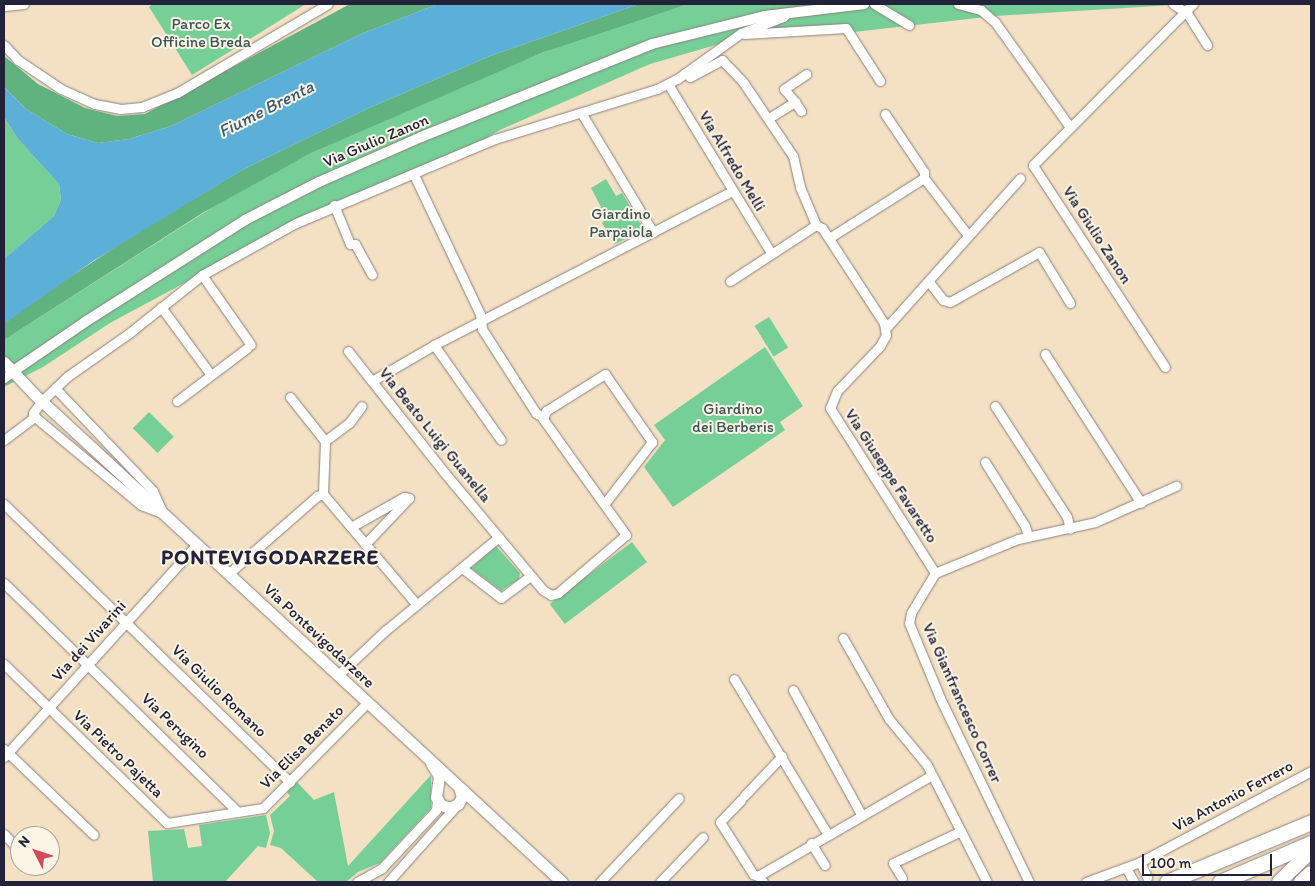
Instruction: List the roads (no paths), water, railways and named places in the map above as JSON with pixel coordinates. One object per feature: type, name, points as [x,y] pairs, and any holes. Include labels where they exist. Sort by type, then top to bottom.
[{"type":"highway","points":[[1167,882],[1311,822]]},
{"type":"highway","points":[[1220,882],[1311,844]]},
{"type":"highway","points":[[1279,882],[1311,851]]},
{"type":"highway","points":[[1301,882],[1311,873]]},
{"type":"main road","name":"Via Pontevigodarzere","points":[[6,369],[562,882]]},
{"type":"main road","points":[[431,762],[438,776],[437,800],[444,807],[466,802],[480,807]]},
{"type":"main road","points":[[438,787],[447,782],[457,785],[462,797],[457,805]]},
{"type":"street","points":[[4,6],[24,4]]},
{"type":"street","points":[[4,45],[18,60],[62,89],[95,104],[120,109],[142,107],[176,93],[328,4]]},
{"type":"street","name":"Via Giulio Zanon","points":[[6,369],[199,248],[274,204],[319,182],[605,61],[695,31],[787,13],[864,4]]},
{"type":"street","points":[[874,4],[909,25]]},
{"type":"street","points":[[958,4],[981,10],[995,22],[1070,127]]},
{"type":"street","points":[[1173,4],[1184,10],[1208,45]]},
{"type":"street","name":"Via Giulio Zanon","points":[[1165,368],[1034,167],[1034,163],[1184,10],[1193,4]]},
{"type":"street","name":"Via Giulio Zanon","points":[[46,397],[68,376],[202,275],[334,205],[414,175],[495,139],[582,114],[668,84],[741,33],[783,18],[787,13]]},
{"type":"street","points":[[741,33],[846,28],[880,81]]},
{"type":"street","points":[[685,73],[690,76],[717,61],[726,61],[769,118],[793,156],[800,187],[816,224],[829,238],[886,328],[929,282],[967,234],[1020,178]]},
{"type":"street","points":[[801,111],[784,89],[806,74]]},
{"type":"street","name":"Via Alfredo Melli","points":[[668,84],[771,253]]},
{"type":"street","points":[[769,118],[795,102]]},
{"type":"street","points":[[582,114],[652,232]]},
{"type":"street","points":[[884,114],[924,172],[924,178],[967,234]]},
{"type":"street","points":[[414,175],[481,321],[482,329],[536,413],[543,417],[546,426],[605,503],[652,442],[606,376],[601,374],[543,417]]},
{"type":"street","points":[[829,238],[924,178]]},
{"type":"street","points":[[372,382],[434,345],[732,191]]},
{"type":"street","points":[[334,205],[350,244],[355,244],[372,275]]},
{"type":"street","points":[[730,281],[816,224]]},
{"type":"street","points":[[929,282],[943,300],[950,302],[1039,252],[1070,303]]},
{"type":"street","points":[[177,401],[249,346],[202,275]]},
{"type":"street","points":[[161,307],[211,375]]},
{"type":"street","name":"Via Giuseppe Favaretto","points":[[886,328],[880,346],[837,391],[830,408],[935,573]]},
{"type":"street","points":[[434,345],[501,440]]},
{"type":"street","name":"Via Beato Luigi Guanella","points":[[348,352],[530,576],[547,593],[558,593],[624,540],[626,530],[605,503]]},
{"type":"street","points":[[1045,354],[1141,503]]},
{"type":"street","points":[[68,376],[65,385],[68,401]]},
{"type":"street","name":"Via Pontevigodarzere","points":[[54,388],[153,491],[163,513]]},
{"type":"street","points":[[290,398],[325,441],[323,494],[417,605]]},
{"type":"street","points":[[4,440],[35,417],[34,414],[38,406]]},
{"type":"street","points":[[325,441],[349,424],[362,406]]},
{"type":"street","points":[[994,406],[1067,517],[1070,529]]},
{"type":"street","name":"Via Pontevigodarzere","points":[[35,417],[141,505],[163,513]]},
{"type":"street","points":[[985,462],[1025,526],[1028,536]]},
{"type":"street","points":[[935,573],[1028,536],[1070,529],[1141,503],[1176,486]]},
{"type":"street","points":[[228,574],[310,502],[323,494]]},
{"type":"street","points":[[351,527],[404,497],[409,498],[365,544]]},
{"type":"street","name":"Via Giulio Romano","points":[[4,504],[290,782]]},
{"type":"street","points":[[338,675],[417,605],[499,537]]},
{"type":"street","name":"Via dei Vivarini","points":[[5,753],[49,708],[196,545]]},
{"type":"street","points":[[462,568],[501,598],[530,576]]},
{"type":"street","name":"Via Gianfrancesco Correr","points":[[935,573],[911,613],[909,623],[940,698],[1029,882]]},
{"type":"street","name":"Via Perugino","points":[[4,582],[238,812]]},
{"type":"street","points":[[843,638],[889,719],[922,757],[987,882]]},
{"type":"street","name":"Via Pietro Pajetta","points":[[4,664],[167,823]]},
{"type":"street","points":[[734,679],[827,833]]},
{"type":"street","points":[[793,690],[861,814]]},
{"type":"street","name":"Via Elisa Benato","points":[[167,823],[263,808],[367,703]]},
{"type":"street","points":[[5,753],[94,835]]},
{"type":"street","points":[[782,756],[720,822],[753,874],[760,879],[827,833],[932,775]]},
{"type":"street","name":"Via Antonio Ferrero","points":[[1086,882],[1140,862],[1311,771]]},
{"type":"street","points":[[600,882],[679,798]]},
{"type":"street","points":[[356,882],[379,871],[435,812],[437,800]]},
{"type":"street","points":[[388,882],[457,805]]},
{"type":"street","points":[[902,878],[892,863],[961,831]]},
{"type":"street","points":[[660,882],[703,837]]},
{"type":"street","points":[[811,843],[825,865]]},
{"type":"street","points":[[1140,862],[1147,877]]},
{"type":"street","points":[[1126,868],[1134,882]]},
{"type":"street","points":[[368,876],[382,882]]},
{"type":"water","name":"Fiume Brenta","points":[[438,4],[639,4],[490,56],[371,107],[244,169],[93,261],[4,324],[4,259],[54,216],[61,200],[59,184],[18,139],[4,117],[4,87],[26,109],[67,134],[98,143],[129,139],[171,126],[361,34]]},
{"type":"district","name":"PONTEVIGODARZERE","points":[[270,557]]},
{"type":"park label","name":"Parco Ex Officine Breda","points":[[201,33]]},
{"type":"park label","name":"Giardino Parpaiola","points":[[621,223]]},
{"type":"park label","name":"Giardino dei Berberis","points":[[733,418]]}]
